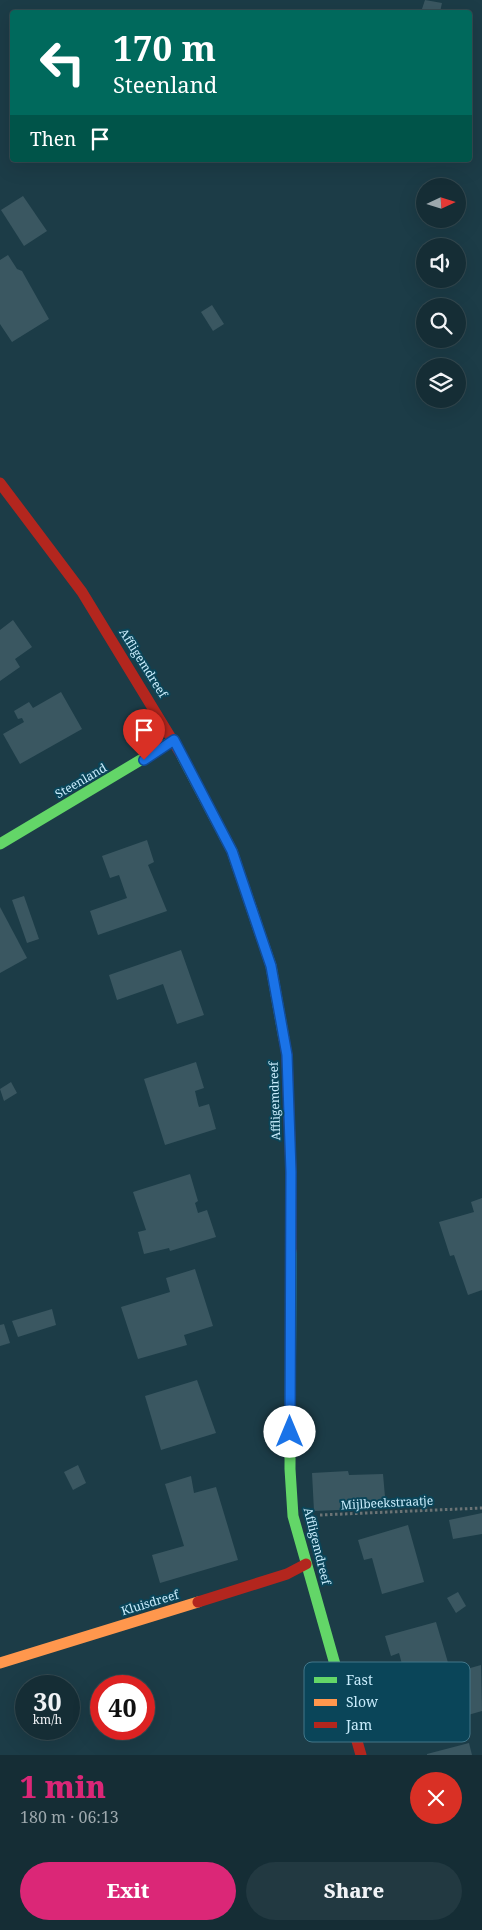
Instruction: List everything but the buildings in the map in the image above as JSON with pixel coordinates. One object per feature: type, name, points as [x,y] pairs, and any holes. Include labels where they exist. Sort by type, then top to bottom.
[{"type":"street","name":"Affligemdreef","points":[[0,483],[82,592],[174,740],[232,851],[271,966],[287,1055],[291,1172],[290,1460],[293,1516],[334,1662]]},
{"type":"street","name":"Steenland","points":[[0,844],[174,740]]},
{"type":"street","name":"Kluisdreef","points":[[0,1663],[287,1574],[306,1564]]},
{"type":"street","name":"Affligemdreef","points":[[357,1742],[361,1755]]},
{"type":"path","name":"Mijlbeekstraatje","points":[[293,1516],[482,1508]]},
{"type":"traffic: fast","points":[[0,844],[174,740]]},
{"type":"traffic: fast","points":[[182,756],[232,851],[271,966],[284,1039]]},
{"type":"traffic: fast","points":[[291,1251],[290,1469],[293,1516],[334,1662]]},
{"type":"traffic: slow","points":[[0,1663],[198,1602]]},
{"type":"traffic: jam","points":[[0,483],[82,592],[182,756]]},
{"type":"traffic: jam","points":[[284,1039],[287,1055],[291,1172],[291,1251]]},
{"type":"traffic: jam","points":[[198,1602],[287,1574],[306,1564]]},
{"type":"traffic: jam","points":[[357,1742],[361,1755]]},
{"type":"route","points":[[144,760],[174,740],[232,851],[271,966],[287,1055],[291,1172],[290,1432]]}]
